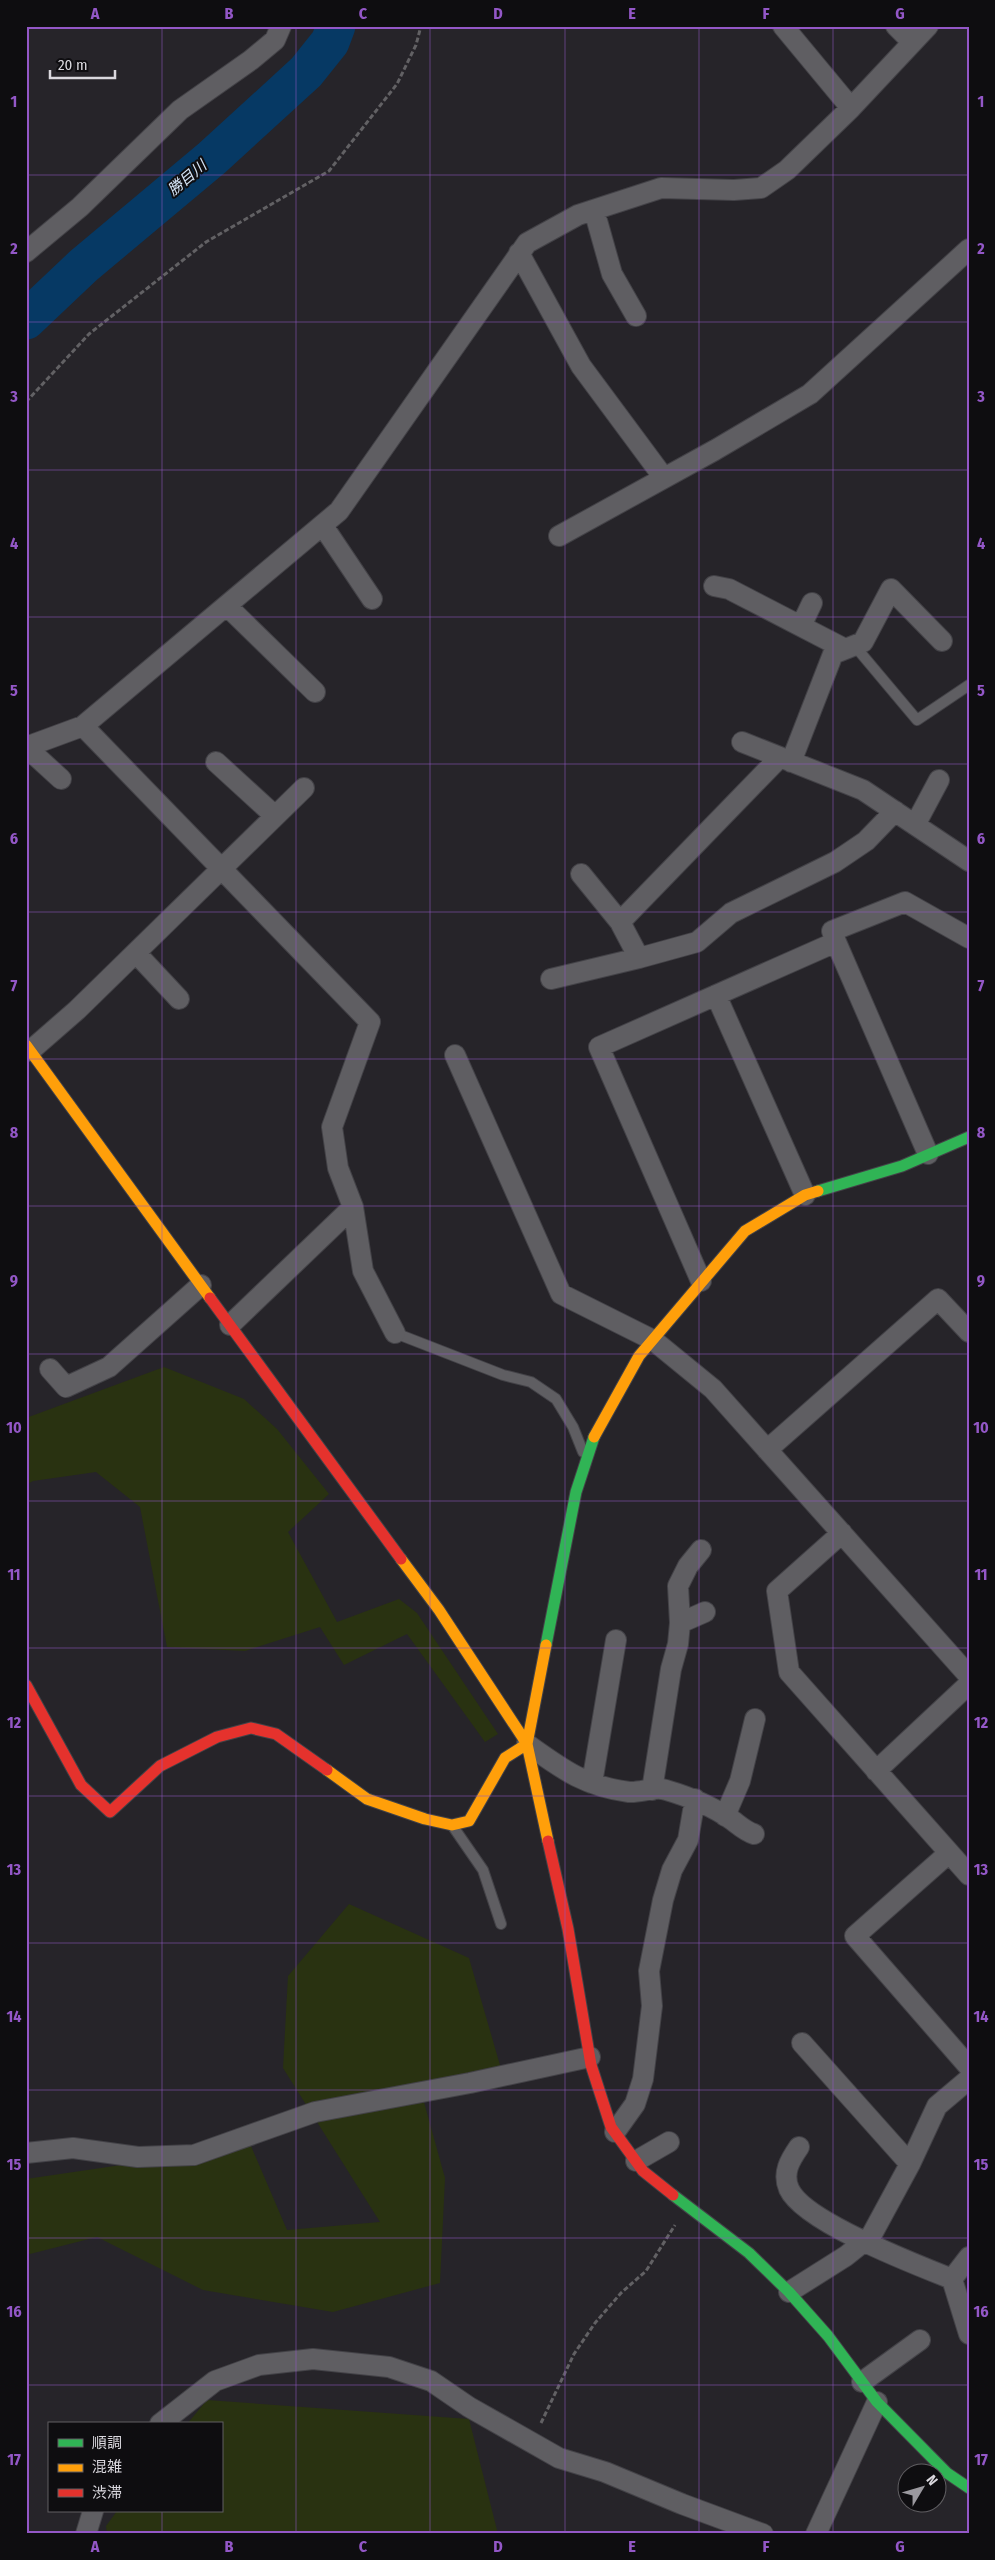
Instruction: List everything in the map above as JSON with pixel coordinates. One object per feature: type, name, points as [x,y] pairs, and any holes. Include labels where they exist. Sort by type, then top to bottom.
[{"type":"street","points":[[26,252],[80,207],[180,110],[252,60],[276,40],[281,26]]},
{"type":"street","points":[[783,26],[851,108]]},
{"type":"street","points":[[896,26],[912,42]]},
{"type":"street","points":[[61,779],[26,747],[82,726],[339,511],[527,242],[578,216],[661,188],[734,190],[761,188],[787,170],[851,108],[928,26]]},
{"type":"street","points":[[594,210],[612,274],[636,316]]},
{"type":"street","points":[[559,536],[810,394],[969,248]]},
{"type":"street","points":[[519,253],[581,366],[664,478]]},
{"type":"street","points":[[323,526],[372,599]]},
{"type":"street","points":[[714,586],[729,589],[801,626],[850,647]]},
{"type":"street","points":[[620,922],[785,760],[833,654],[863,642],[891,589],[942,641]]},
{"type":"street","points":[[801,626],[812,603]]},
{"type":"street","points":[[227,606],[315,692]]},
{"type":"street","points":[[82,726],[370,1022],[332,1127],[338,1168],[353,1207],[363,1271],[395,1333]]},
{"type":"street","points":[[742,742],[863,790],[969,861]]},
{"type":"street","points":[[216,762],[275,816]]},
{"type":"street","points":[[915,825],[939,780]]},
{"type":"street","points":[[304,788],[77,1010],[28,1048],[439,1610],[527,1744],[571,1776],[609,1789],[637,1792],[663,1788],[695,1799],[743,1830],[754,1834]]},
{"type":"street","points":[[551,979],[697,942],[731,913],[835,862],[866,841],[894,811]]},
{"type":"street","points":[[581,874],[620,922],[639,958]]},
{"type":"street","points":[[928,1154],[832,931],[905,902],[969,938]]},
{"type":"street","points":[[701,1281],[599,1047],[836,942]]},
{"type":"street","points":[[136,953],[179,999]]},
{"type":"street","points":[[716,995],[805,1195]]},
{"type":"street","points":[[456,1055],[561,1294],[653,1340],[713,1388],[969,1676]]},
{"type":"street","points":[[969,1137],[902,1166],[805,1195],[745,1230],[701,1281],[634,1365],[592,1441],[576,1492],[527,1744],[568,1930],[590,2057],[611,2127],[643,2170],[749,2254],[789,2292],[828,2336],[877,2402],[947,2473],[969,2488]]},
{"type":"street","points":[[230,1325],[353,1207]]},
{"type":"street","points":[[50,1369],[66,1387],[108,1367],[123,1343],[201,1285]]},
{"type":"street","points":[[768,1450],[938,1299],[969,1332]]},
{"type":"street","points":[[842,1533],[778,1591],[789,1672],[969,1875]]},
{"type":"street","points":[[652,1790],[671,1669],[678,1644],[680,1622],[678,1586],[688,1566],[702,1550]]},
{"type":"street","points":[[680,1622],[705,1612]]},
{"type":"street","points":[[592,1783],[616,1640]]},
{"type":"street","points":[[876,1771],[969,1684]]},
{"type":"street","points":[[26,1685],[81,1785],[110,1812],[160,1766],[217,1737],[251,1728],[276,1734],[367,1799],[425,1819],[452,1825],[469,1821],[506,1758],[527,1744]]},
{"type":"street","points":[[724,1816],[740,1781],[755,1719]]},
{"type":"street","points":[[615,2132],[635,2104],[643,2079],[652,2006],[649,1972],[663,1900],[672,1870],[688,1840],[695,1799]]},
{"type":"street","points":[[949,1853],[855,1936],[969,2067]]},
{"type":"street","points":[[802,2043],[910,2164]]},
{"type":"street","points":[[26,2153],[72,2148],[138,2157],[194,2155],[315,2112],[470,2083],[590,2057]]},
{"type":"street","points":[[789,2292],[846,2256],[871,2236],[910,2164],[938,2106],[969,2079]]},
{"type":"street","points":[[636,2161],[669,2142]]},
{"type":"street","points":[[799,2147],[791,2158],[786,2172],[789,2189],[798,2203],[863,2242],[952,2280],[969,2334]]},
{"type":"street","points":[[952,2280],[969,2257]]},
{"type":"street","points":[[862,2382],[920,2340]]},
{"type":"street","points":[[163,2422],[215,2381],[259,2365],[313,2359],[389,2367],[431,2381],[531,2444],[559,2458],[605,2472],[682,2504],[763,2534]]},
{"type":"street","points":[[816,2534],[877,2402]]},
{"type":"street","points":[[86,2534],[93,2512]]},
{"type":"lane","points":[[850,647],[917,720],[969,685]]},
{"type":"lane","points":[[395,1333],[503,1375],[531,1382],[548,1393],[556,1399],[573,1426],[586,1460]]},
{"type":"lane","points":[[452,1825],[483,1870],[501,1924]]},
{"type":"path","points":[[26,402],[89,334],[206,242],[329,171],[397,84],[416,45],[422,26]]},
{"type":"path","points":[[531,2444],[574,2354],[595,2323],[621,2293],[646,2271],[686,2205]]},
{"type":"green space","points":[[164,1367],[244,1399],[277,1429],[329,1494],[288,1532],[337,1622],[399,1599],[417,1613],[498,1734],[485,1742],[407,1634],[344,1665],[320,1627],[245,1651],[167,1647],[140,1507],[96,1472],[33,1481],[26,1485],[26,1418]]},
{"type":"green space","points":[[349,1904],[469,1958],[504,2079],[422,2095],[445,2178],[440,2283],[333,2312],[203,2290],[97,2237],[26,2255],[26,2179],[251,2146],[287,2230],[380,2222],[283,2068],[288,1976]]},
{"type":"green space","points":[[207,2400],[469,2419],[498,2534],[107,2534],[106,2526],[116,2512],[222,2512],[222,2422],[189,2422]]},
{"type":"waterway","name":"勝目川","points":[[26,320],[83,266],[212,158],[306,72],[330,42],[336,26]]},
{"type":"traffic: fast","points":[[818,1191],[902,1166],[969,1137]]},
{"type":"traffic: fast","points":[[546,1645],[576,1492],[594,1437]]},
{"type":"traffic: fast","points":[[673,2195],[749,2253],[789,2292],[828,2336],[877,2402],[947,2473],[969,2488]]},
{"type":"traffic: slow","points":[[26,1045],[210,1298]]},
{"type":"traffic: slow","points":[[594,1437],[639,1356],[745,1231],[805,1195],[818,1191]]},
{"type":"traffic: slow","points":[[401,1559],[439,1610],[527,1744],[548,1841]]},
{"type":"traffic: slow","points":[[327,1770],[367,1799],[425,1819],[452,1825],[469,1821],[505,1758],[527,1744],[546,1645]]},
{"type":"traffic: jam","points":[[210,1298],[401,1559]]},
{"type":"traffic: jam","points":[[26,1685],[81,1785],[110,1812],[160,1766],[217,1737],[251,1728],[276,1734],[327,1770]]},
{"type":"traffic: jam","points":[[548,1841],[568,1929],[591,2065],[611,2127],[643,2171],[673,2195]]}]
